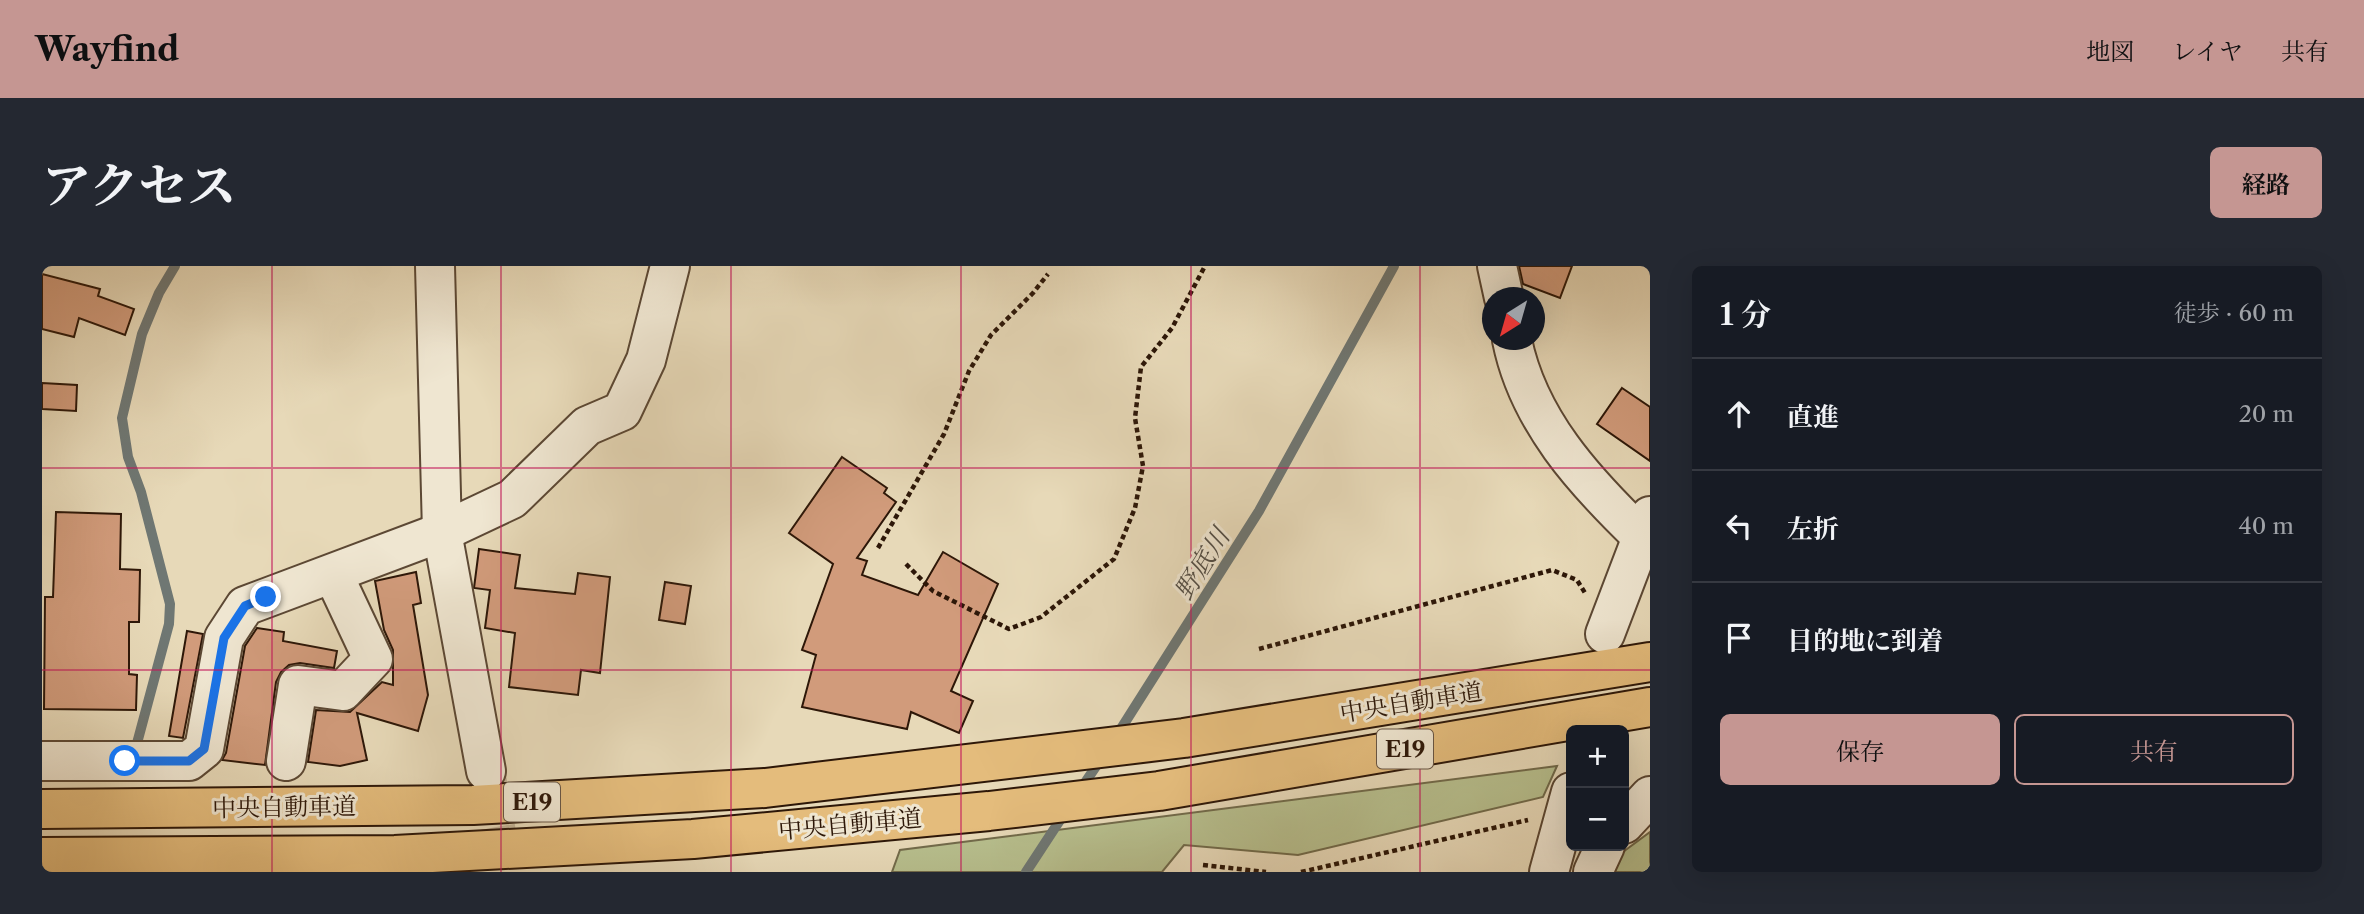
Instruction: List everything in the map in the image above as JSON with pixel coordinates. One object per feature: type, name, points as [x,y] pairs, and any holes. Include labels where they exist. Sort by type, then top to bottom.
[{"type":"highway","name":"中央自動車道","points":[[42,809],[473,805],[765,788],[1184,738],[1650,662]]},
{"type":"highway","name":"中央自動車道","points":[[42,857],[395,855],[693,839],[989,811],[1159,791],[1650,707]]},
{"type":"street","points":[[435,266],[442,532],[486,771]]},
{"type":"street","points":[[42,761],[189,761],[204,749],[224,638],[245,606],[442,532],[512,499],[587,426],[622,411],[646,360],[670,266]]},
{"type":"street","points":[[1497,266],[1502,287]]},
{"type":"street","points":[[1515,350],[1518,368],[1537,410],[1562,450],[1606,503],[1646,526],[1605,634]]},
{"type":"street","points":[[286,761],[298,685],[343,691],[373,659],[333,574]]},
{"type":"street","points":[[1629,819],[1650,796]]},
{"type":"street","points":[[1549,872],[1566,809]]},
{"type":"street","points":[[1593,872],[1603,851]]},
{"type":"path","points":[[905,564],[933,591],[1009,629],[1041,617],[1114,559],[1135,508],[1143,466],[1135,418],[1141,367],[1172,328],[1205,266]]},
{"type":"path","points":[[878,548],[944,434],[969,370],[991,335],[1048,274]]},
{"type":"path","points":[[1259,649],[1552,570],[1577,580],[1605,634]]},
{"type":"path","points":[[1301,872],[1566,803]]},
{"type":"path","points":[[1203,865],[1266,872]]},
{"type":"green space","points":[[1557,766],[1543,797],[1298,855],[1184,845],[1162,872],[892,872],[900,850]]},
{"type":"green space","points":[[1650,832],[1650,872],[1606,872],[1608,863],[1624,851],[1629,851],[1629,848]]},
{"type":"building","points":[[1519,266],[1572,266],[1560,298],[1545,292],[1545,287],[1523,284]]},
{"type":"building","points":[[42,274],[100,289],[98,296],[134,309],[125,335],[79,318],[74,337],[42,329]]},
{"type":"building","points":[[42,383],[77,385],[76,411],[42,409]]},
{"type":"building","points":[[1622,388],[1650,407],[1650,461],[1597,424]]},
{"type":"building","points":[[842,457],[887,488],[884,493],[896,502],[857,558],[867,561],[862,575],[918,595],[943,552],[998,584],[951,691],[973,701],[959,733],[911,712],[907,729],[802,707],[816,655],[802,650],[833,564],[789,533]]},
{"type":"building","points":[[56,512],[121,514],[120,569],[140,570],[139,622],[129,622],[129,674],[137,675],[136,710],[44,709],[45,597],[53,597]]},
{"type":"building","points":[[479,549],[520,555],[515,588],[575,594],[578,573],[610,577],[600,673],[581,670],[578,695],[509,687],[515,633],[485,628],[490,590],[474,588]]},
{"type":"building","points":[[416,572],[421,603],[413,605],[428,695],[418,731],[357,713],[367,760],[340,766],[308,762],[316,710],[350,712],[382,682],[393,685],[393,650],[384,630],[375,581]]},
{"type":"building","points":[[665,582],[691,586],[685,624],[659,620]]},
{"type":"building","points":[[257,628],[284,632],[283,641],[337,651],[334,668],[300,663],[289,665],[281,672],[276,682],[265,765],[222,760],[226,753],[245,646]]},
{"type":"building","points":[[187,631],[203,634],[183,738],[169,736]]},
{"type":"waterway","points":[[136,747],[169,624],[170,604],[141,492],[128,457],[122,418],[142,334],[159,293],[175,266]]},
{"type":"waterway","name":"野底川","points":[[1117,735],[1259,511],[1394,266]]},
{"type":"waterway","name":"野底川","points":[[1080,790],[1101,759]]},
{"type":"waterway","name":"野底川","points":[[1026,872],[1066,811]]},
{"type":"tunnel","points":[[486,771],[504,872]]},
{"type":"route","points":[[125,761],[189,761],[204,749],[224,638],[245,606],[266,597]]}]
